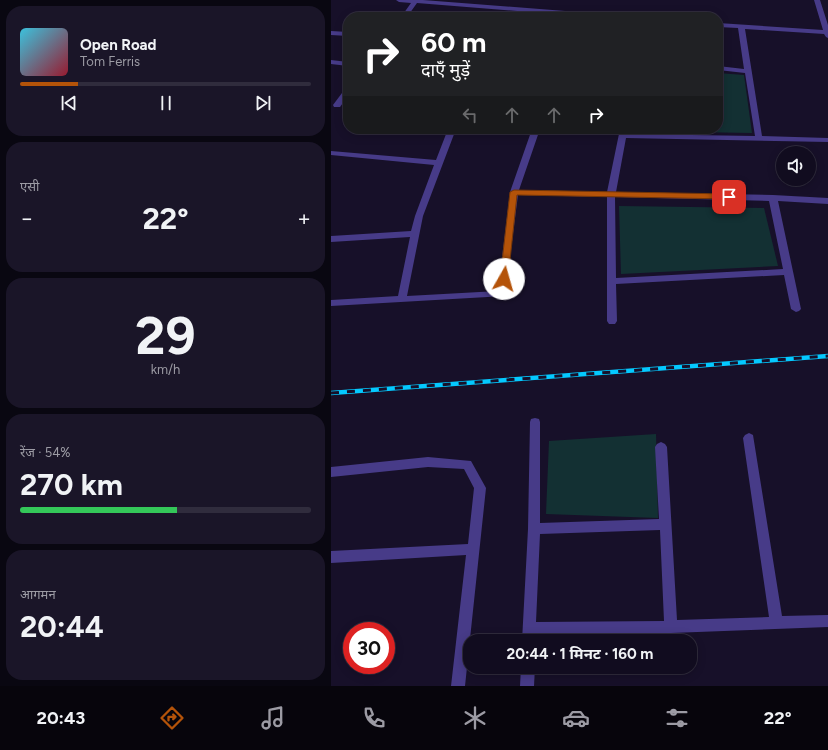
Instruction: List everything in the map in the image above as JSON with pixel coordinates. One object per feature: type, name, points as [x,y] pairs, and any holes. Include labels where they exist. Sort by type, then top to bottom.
[{"type":"street","points":[[399,0],[533,12]]},
{"type":"street","points":[[723,25],[828,33],[817,0]]},
{"type":"street","points":[[408,12],[416,1]]},
{"type":"street","points":[[741,27],[759,139]]},
{"type":"street","points":[[331,33],[343,34]]},
{"type":"street","points":[[331,62],[343,63]]},
{"type":"street","points":[[723,68],[748,71]]},
{"type":"street","points":[[334,105],[343,96]]},
{"type":"street","points":[[402,299],[419,216],[450,134]]},
{"type":"street","points":[[331,303],[502,294],[514,192],[534,134]]},
{"type":"street","points":[[612,321],[611,194],[623,134]]},
{"type":"street","points":[[646,134],[759,139],[828,140]]},
{"type":"street","points":[[333,155],[439,163]]},
{"type":"street","points":[[514,192],[773,198],[828,201]]},
{"type":"street","points":[[773,198],[796,309]]},
{"type":"street","points":[[331,239],[415,234]]},
{"type":"street","points":[[611,281],[788,272]]},
{"type":"street","points":[[529,634],[534,529],[535,422]]},
{"type":"street","points":[[749,438],[776,622]]},
{"type":"street","points":[[661,448],[671,627]]},
{"type":"street","points":[[331,472],[428,462],[467,464],[481,488],[458,686]]},
{"type":"street","points":[[534,529],[666,524]]},
{"type":"street","points":[[331,557],[474,549]]},
{"type":"street","points":[[547,634],[776,622],[828,621]]},
{"type":"street","points":[[527,686],[528,674]]},
{"type":"green space","points":[[723,73],[744,75],[752,133],[723,133]]},
{"type":"green space","points":[[619,206],[764,208],[778,266],[621,274]]},
{"type":"green space","points":[[656,434],[658,518],[546,514],[549,441]]},
{"type":"railway","points":[[331,393],[828,356]]},
{"type":"route","points":[[504,279],[514,192],[729,197]]}]
